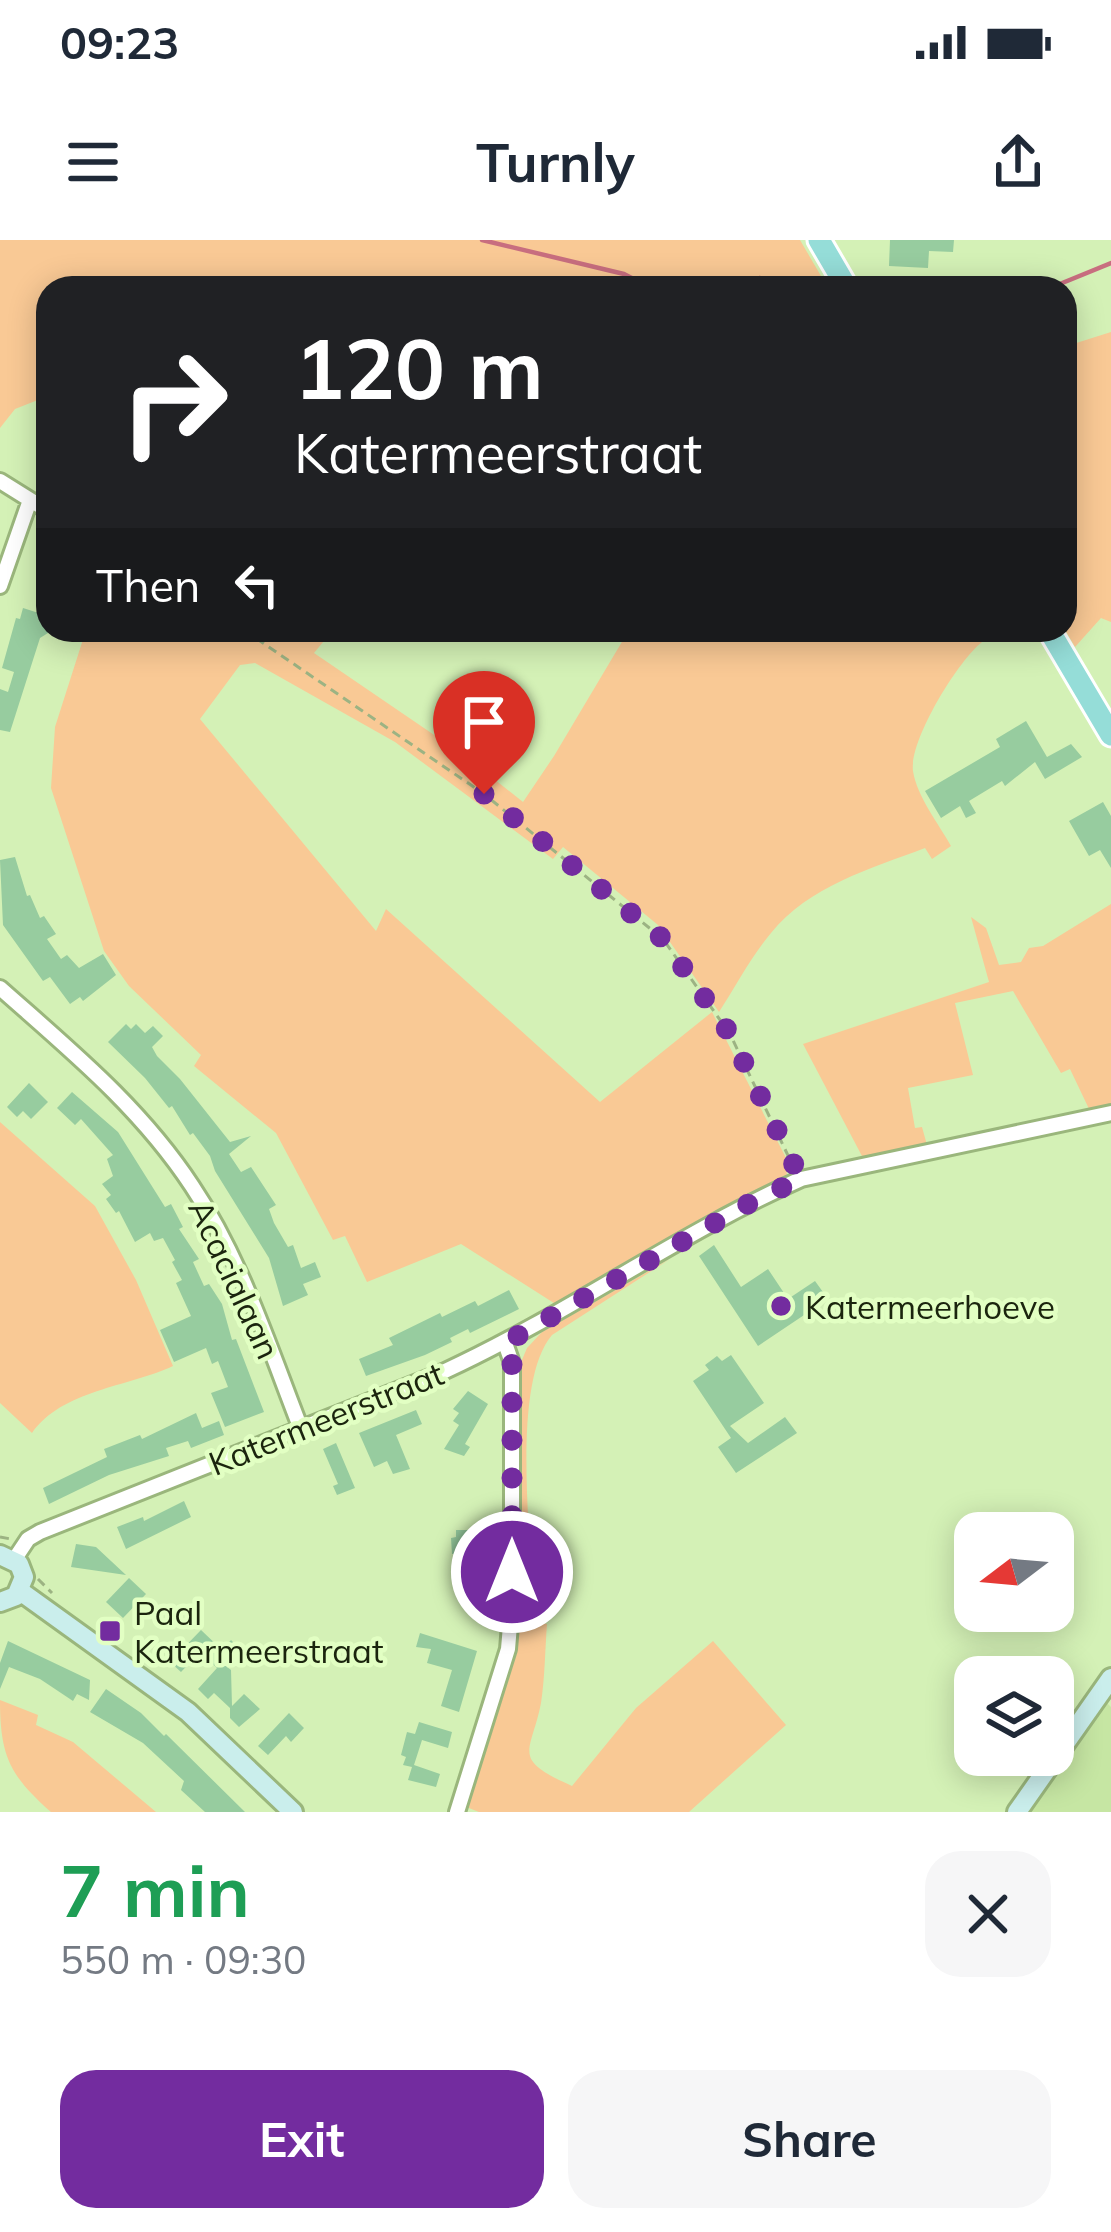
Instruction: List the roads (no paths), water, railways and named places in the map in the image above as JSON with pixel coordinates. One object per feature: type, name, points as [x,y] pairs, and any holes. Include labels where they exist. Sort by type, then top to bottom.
[{"type":"main road","points":[[819,240],[840,276]]},
{"type":"main road","points":[[1056,642],[1111,735]]},
{"type":"street","points":[[0,482],[36,504]]},
{"type":"street","points":[[0,586],[30,500]]},
{"type":"street","name":"Acacialaan","points":[[0,988],[115,1089],[193,1187],[225,1241],[302,1429]]},
{"type":"street","name":"Katermeerstraat","points":[[10,1552],[34,1535],[505,1343],[755,1200],[801,1179],[1111,1113]]},
{"type":"street","points":[[457,1812],[508,1648],[513,1562],[512,1363],[505,1343]]},
{"type":"street","points":[[0,1602],[20,1591],[23,1577],[10,1552]]},
{"type":"street","points":[[20,1591],[188,1712],[293,1812]]},
{"type":"street","points":[[1017,1812],[1111,1678]]},
{"type":"waterway","points":[[482,240],[628,276]]},
{"type":"waterway","points":[[1077,277],[1111,263]]},
{"type":"place","name":"Katermeerhoeve","points":[[781,1306]]},
{"type":"place","name":"Paal Katermeerstraat","points":[[110,1631]]}]
